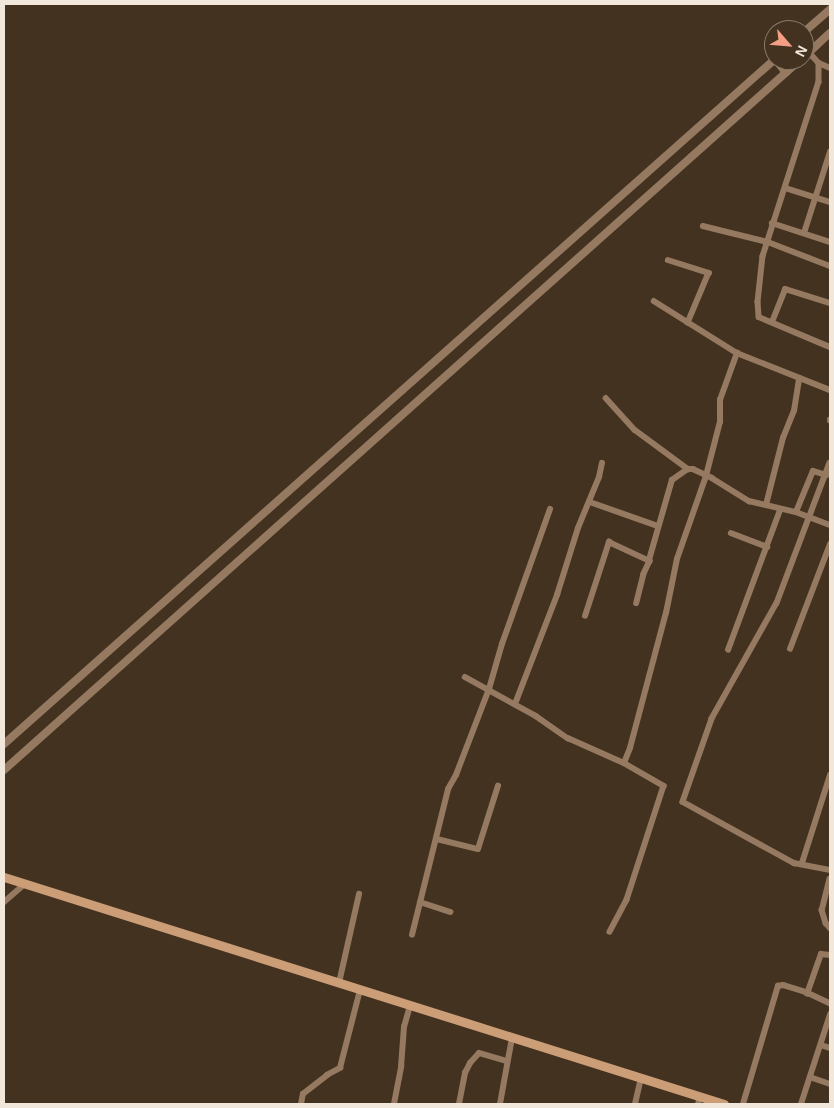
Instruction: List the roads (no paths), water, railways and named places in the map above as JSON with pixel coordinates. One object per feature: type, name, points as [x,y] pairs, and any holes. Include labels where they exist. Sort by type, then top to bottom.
[{"type":"main road","points":[[4,877],[641,1078],[699,1101],[724,1104]]},
{"type":"street","points":[[814,23],[830,9]]},
{"type":"street","points":[[814,48],[830,33]]},
{"type":"street","points":[[814,59],[830,68]]},
{"type":"street","points":[[819,63],[819,82],[786,188],[772,223],[763,256],[758,302],[759,317],[830,347]]},
{"type":"street","points":[[4,744],[764,70]]},
{"type":"street","points":[[4,770],[789,70]]},
{"type":"street","points":[[804,233],[830,152]]},
{"type":"street","points":[[786,188],[830,202]]},
{"type":"street","points":[[772,223],[830,242]]},
{"type":"street","points":[[703,226],[768,242],[830,266]]},
{"type":"street","points":[[668,260],[709,273],[688,323]]},
{"type":"street","points":[[772,322],[785,289],[830,303]]},
{"type":"street","points":[[654,301],[737,353],[830,390]]},
{"type":"street","points":[[624,763],[630,748],[666,613],[677,558],[706,476],[720,422],[720,400],[737,353]]},
{"type":"street","points":[[766,505],[783,438],[794,411],[799,378]]},
{"type":"street","points":[[606,398],[635,430],[688,469],[693,469],[739,496],[780,510],[796,512],[830,525]]},
{"type":"street","points":[[515,704],[557,595],[578,528],[590,502],[602,463]]},
{"type":"street","points":[[830,463],[777,603],[712,719],[683,802],[794,863],[802,863],[830,870]]},
{"type":"street","points":[[637,603],[672,480],[688,469]]},
{"type":"street","points":[[796,512],[813,471],[826,475]]},
{"type":"street","points":[[590,502],[658,526]]},
{"type":"street","points":[[412,935],[448,789],[456,775],[489,689],[502,644],[550,509]]},
{"type":"street","points":[[728,650],[780,510]]},
{"type":"street","points":[[731,534],[767,547]]},
{"type":"street","points":[[585,616],[609,542],[649,560]]},
{"type":"street","points":[[790,649],[829,553],[830,544]]},
{"type":"street","points":[[465,677],[515,704],[568,738],[624,763],[664,786],[627,900],[610,932]]},
{"type":"street","points":[[802,863],[830,775]]},
{"type":"street","points":[[437,839],[478,849],[498,786]]},
{"type":"street","points":[[830,880],[822,910],[826,923],[830,928]]},
{"type":"street","points":[[4,902],[25,884]]},
{"type":"street","points":[[338,983],[359,894]]},
{"type":"street","points":[[420,902],[450,912]]},
{"type":"street","points":[[807,994],[821,954],[830,955]]},
{"type":"street","points":[[743,1104],[778,986],[783,985],[830,1002]]},
{"type":"street","points":[[300,1104],[303,1094],[327,1075],[340,1068],[360,990]]},
{"type":"street","points":[[394,1104],[401,1067],[400,1052],[404,1027],[410,1006]]},
{"type":"street","points":[[801,1104],[830,1015]]},
{"type":"street","points":[[500,1104],[512,1038]]},
{"type":"street","points":[[821,1045],[830,1048]]},
{"type":"street","points":[[460,1104],[466,1073],[479,1053],[507,1061]]},
{"type":"street","points":[[810,1077],[830,1084]]},
{"type":"street","points":[[634,1104],[641,1078]]}]
